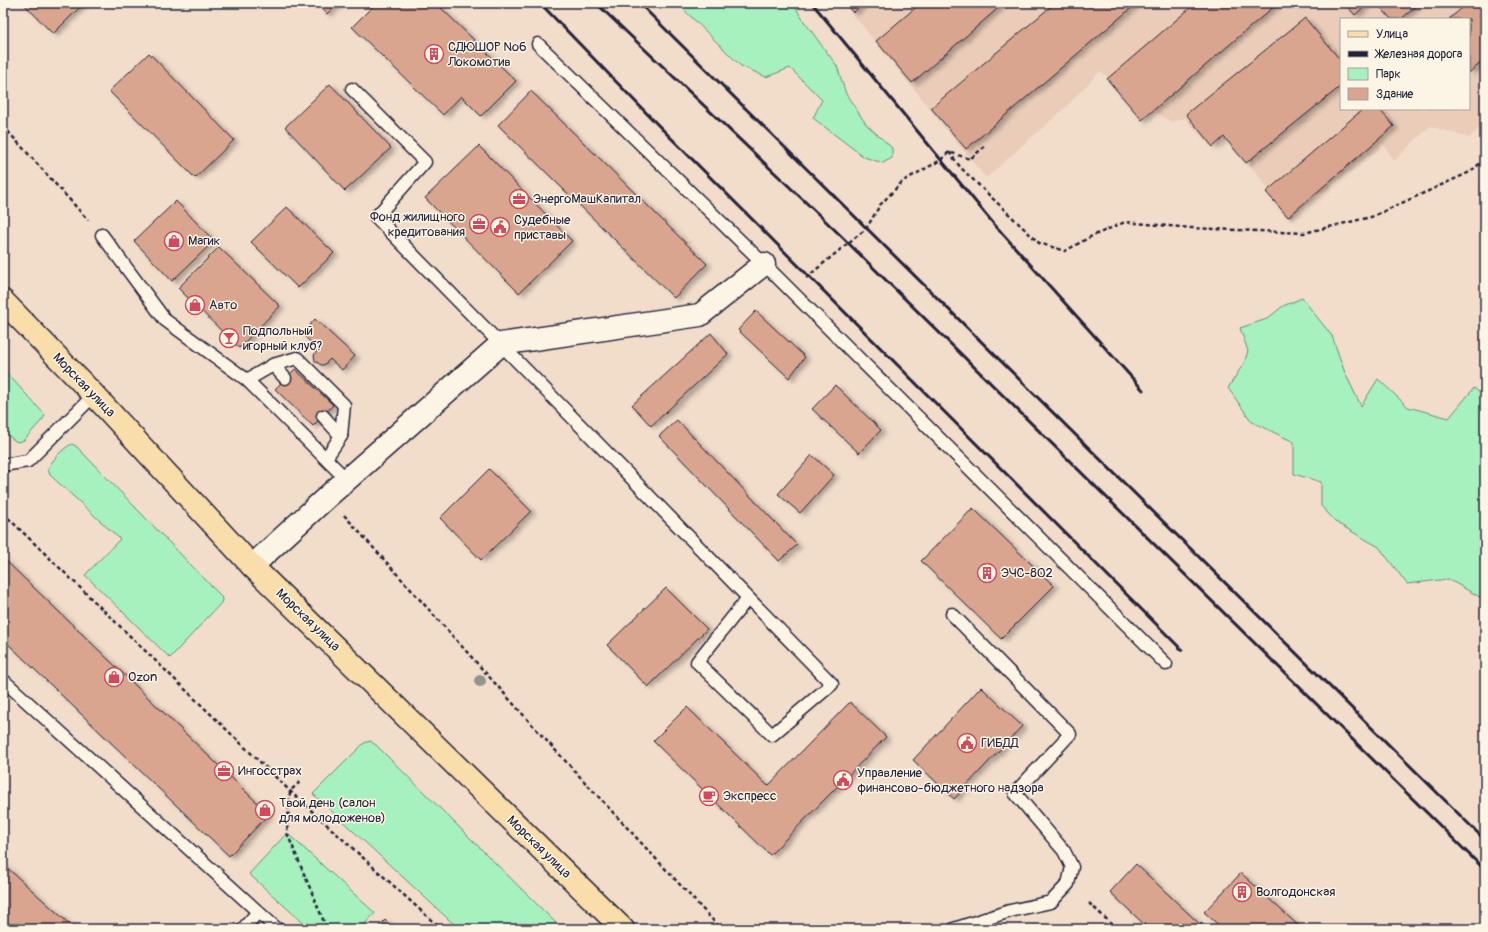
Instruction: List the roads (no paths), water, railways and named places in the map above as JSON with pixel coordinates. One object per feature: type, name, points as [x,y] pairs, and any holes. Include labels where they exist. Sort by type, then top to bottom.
[{"type":"main road","name":"Морская улица","points":[[3,300],[94,395],[252,566],[623,929]]},
{"type":"street","points":[[252,566],[327,497],[501,344],[700,315],[764,264]]},
{"type":"lane","points":[[538,44],[764,264],[1166,664]]},
{"type":"lane","points":[[352,89],[425,162],[376,218],[501,344],[832,684],[772,735],[697,662],[748,598]]},
{"type":"lane","points":[[102,235],[165,320],[247,380],[347,480]]},
{"type":"lane","points":[[247,380],[273,365],[298,358],[344,405],[341,436],[326,458]]},
{"type":"lane","points":[[273,365],[285,378]]},
{"type":"lane","points":[[3,465],[28,461],[94,395]]},
{"type":"lane","points":[[323,416],[341,436]]},
{"type":"lane","points":[[952,614],[1070,734],[1015,793],[1064,851],[1072,868],[1068,884],[1051,902],[1010,911],[954,929]]},
{"type":"lane","points":[[3,680],[277,929]]},
{"type":"lane","points":[[243,929],[258,912]]},
{"type":"railway","points":[[540,3],[658,125],[1182,650]]},
{"type":"railway","points":[[596,3],[836,231],[1485,870]]},
{"type":"railway","points":[[639,3],[1485,840]]},
{"type":"railway","points":[[812,3],[993,223],[1143,390]]},
{"type":"place","name":"СДЮШОР №6 Локомотив","points":[[434,54]]},
{"type":"place","name":"ЭнергоМашКапитал","points":[[519,199]]},
{"type":"place","name":"Фонд жилищного кредитования","points":[[479,224]]},
{"type":"place","name":"Судебные приставы","points":[[500,227]]},
{"type":"place","name":"Магик","points":[[174,241]]},
{"type":"place","name":"Авто","points":[[195,305]]},
{"type":"place","name":"Подпольный игорный клуб?","points":[[229,338]]},
{"type":"place","name":"ЭЧС-802","points":[[987,573]]},
{"type":"place","name":"Ozon","points":[[114,677]]},
{"type":"place","name":"ГИБДД","points":[[967,743]]},
{"type":"place","name":"Ингосстрах","points":[[224,771]]},
{"type":"place","name":"Управление финансово-бюджетного надзора","points":[[843,780]]},
{"type":"place","name":"Экспресс","points":[[709,796]]},
{"type":"place","name":"Твой день (салон для молодоженов)","points":[[265,810]]},
{"type":"place","name":"Волгодонская","points":[[1242,892]]}]
